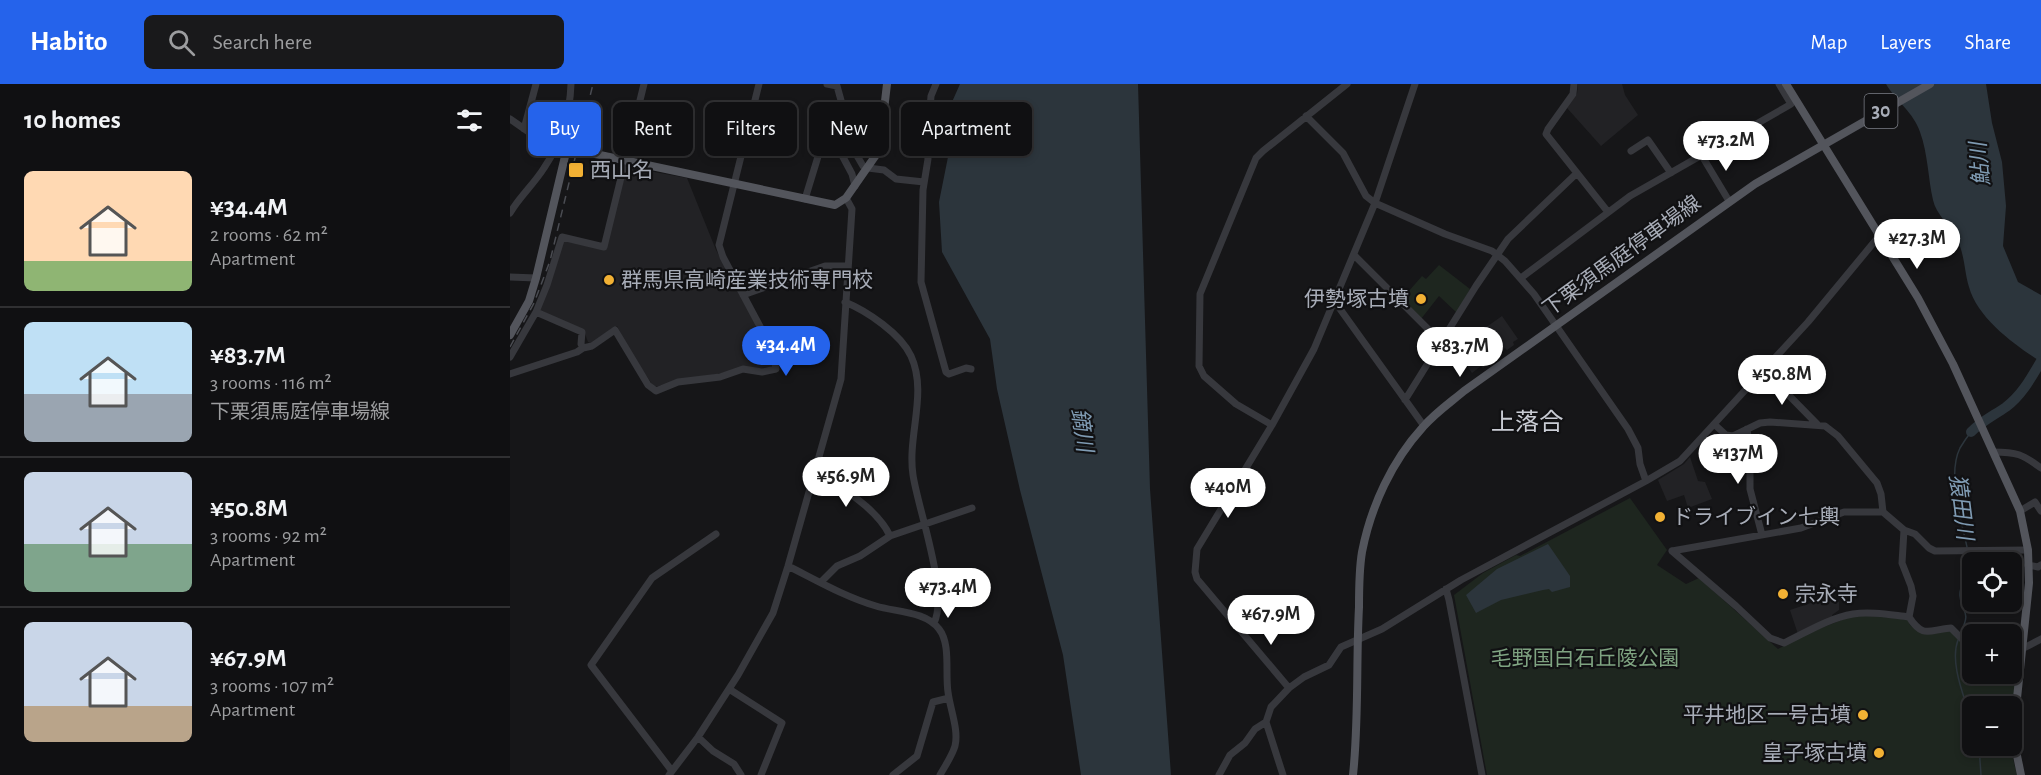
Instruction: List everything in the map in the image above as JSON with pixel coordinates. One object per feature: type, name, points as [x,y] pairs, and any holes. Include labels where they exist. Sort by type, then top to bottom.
[{"type":"main road","points":[[885,102],[887,84]]},
{"type":"main road","points":[[1786,84],[1918,298],[1953,363],[2020,512],[2028,550],[2029,584],[2022,649]]},
{"type":"main road","name":"30","points":[[1823,143],[1930,84]]},
{"type":"main road","name":"下栗須馬庭停車場線","points":[[1353,775],[1358,714],[1357,639],[1362,554],[1370,522],[1393,468],[1424,426],[1464,391],[1730,201],[1823,143]]},
{"type":"main road","points":[[601,155],[835,205],[846,198],[874,156]]},
{"type":"main road","points":[[510,335],[529,301],[565,156]]},
{"type":"main road","points":[[2016,684],[2014,741],[2021,775]]},
{"type":"street","points":[[524,129],[536,84]]},
{"type":"street","points":[[569,102],[572,84]]},
{"type":"street","points":[[510,357],[536,312],[562,237],[604,247],[644,84]]},
{"type":"street","points":[[510,374],[592,346],[615,330],[648,385],[656,391],[678,382],[720,377],[743,369],[762,372],[776,369],[772,349],[723,257],[719,245],[759,84]]},
{"type":"street","points":[[827,84],[837,86],[842,102]]},
{"type":"street","points":[[936,84],[932,96],[924,183],[921,282],[946,372],[949,374],[966,368],[971,369]]},
{"type":"street","points":[[1272,425],[1236,404],[1201,371],[1199,366],[1200,294],[1257,158],[1347,84]]},
{"type":"street","points":[[1289,688],[1197,579],[1195,572],[1197,549],[1272,425],[1314,349],[1375,203],[1414,84]]},
{"type":"street","points":[[1574,84],[1574,91],[1546,134],[1608,212]]},
{"type":"street","points":[[1521,278],[1608,212],[1791,104],[1779,84]]},
{"type":"street","points":[[1306,116],[1342,153],[1366,196],[1375,203],[1498,255],[1521,278],[1557,325],[1628,429],[1638,448],[1646,482]]},
{"type":"street","points":[[510,119],[528,132]]},
{"type":"street","points":[[1631,151],[1648,140],[1671,173]]},
{"type":"street","points":[[510,213],[551,156]]},
{"type":"street","points":[[805,200],[818,156]]},
{"type":"street","points":[[842,156],[852,174],[855,186]]},
{"type":"street","points":[[857,156],[863,166],[885,170],[896,179],[924,183]]},
{"type":"street","points":[[1702,156],[1730,201]]},
{"type":"street","points":[[1405,400],[1476,286],[1511,237],[1577,173]]},
{"type":"street","points":[[716,534],[652,578],[591,664],[670,773],[698,737],[729,689],[773,613],[788,566],[841,379],[852,209],[846,198]]},
{"type":"street","points":[[1283,775],[1266,722],[1271,707],[1289,688],[1304,677],[1329,665],[1341,647],[1374,633],[1446,589],[1646,482],[1680,461],[1808,322],[1880,235]]},
{"type":"street","points":[[1354,255],[1442,343]]},
{"type":"street","points":[[743,295],[825,266],[848,266]]},
{"type":"street","points":[[510,277],[536,278]]},
{"type":"street","points":[[845,302],[876,317],[905,346],[914,362],[918,385],[912,474],[936,586],[938,614],[934,623]]},
{"type":"street","points":[[1335,302],[1424,426]]},
{"type":"street","points":[[536,312],[582,332],[583,348]]},
{"type":"street","points":[[1764,370],[1817,424]]},
{"type":"street","points":[[1714,424],[1726,435],[1733,436],[1760,423],[1770,422],[1817,424],[1832,430],[1877,483],[1881,494],[1882,512]]},
{"type":"street","points":[[1747,429],[1750,489],[1762,535]]},
{"type":"street","points":[[1993,452],[2014,452],[2041,468]]},
{"type":"street","points":[[816,469],[885,525],[890,536]]},
{"type":"street","points":[[2020,512],[2035,502],[2041,511]]},
{"type":"street","points":[[821,582],[837,566],[860,556],[890,536],[972,508]]},
{"type":"street","points":[[1962,639],[1951,628],[1925,633],[1919,630],[1909,617],[1874,613],[1853,614],[1832,621],[1784,644],[1770,639],[1736,606],[1672,551],[1801,528],[1844,512],[1882,512],[1904,530],[1915,534],[1935,551],[2028,550]]},
{"type":"street","points":[[1904,530],[1902,563],[1913,596],[1909,617]]},
{"type":"street","points":[[2028,565],[2038,567],[2041,565]]},
{"type":"street","points":[[788,566],[869,604],[922,616],[934,623],[942,634],[945,648],[949,698],[956,733],[955,746],[940,775]]},
{"type":"street","points":[[1446,589],[1482,775]]},
{"type":"street","points":[[2022,649],[2041,639]]},
{"type":"street","points":[[729,689],[782,723],[760,775]]},
{"type":"street","points":[[893,775],[917,756],[933,702],[949,698]]},
{"type":"street","points":[[1219,775],[1230,755],[1266,722]]},
{"type":"street","points":[[698,737],[713,751],[734,764],[741,775]]},
{"type":"shaded area","points":[[1578,84],[1622,84],[1625,95],[1638,115],[1601,146],[1567,108],[1577,94]]},
{"type":"shaded area","points":[[627,167],[687,178],[716,250],[769,349],[772,365],[770,367],[727,372],[654,387],[630,352],[617,326],[591,343],[588,342],[584,331],[541,311],[563,241],[605,250]]},
{"type":"shaded area","points":[[1502,316],[1518,339],[1513,342],[1514,345],[1507,350],[1505,348],[1489,360],[1490,363],[1472,373],[1448,339],[1451,333],[1461,345]]},
{"type":"shaded area","points":[[1690,457],[1698,481],[1705,482],[1712,499],[1688,508],[1684,495],[1667,501],[1658,480],[1684,464]]},
{"type":"shaded area","points":[[1832,596],[1839,602],[1839,610],[1832,615],[1833,619],[1798,634],[1790,610]]},
{"type":"green space","points":[[1439,265],[1470,289],[1457,313],[1439,296],[1421,319],[1402,299],[1422,276],[1426,279]]},
{"type":"green space","name":"毛野国白石丘陵公園","points":[[1630,498],[1667,550],[1657,565],[1686,584],[1699,578],[1778,649],[1804,635],[1854,615],[1908,619],[1910,625],[1919,632],[1951,629],[1962,639],[1962,684],[2016,684],[2015,696],[1962,696],[1962,756],[2012,756],[2017,775],[1487,775],[1454,595],[1483,573],[1516,555],[1520,556]]},
{"type":"water","name":"鏑川","points":[[960,84],[1138,84],[1150,489],[1171,775],[1081,775],[1063,655],[1020,490],[997,389],[990,339],[942,252],[939,202],[948,156],[1032,156],[1032,102],[952,102]]},
{"type":"water","name":"鮎川","points":[[1886,84],[1986,84],[1992,123],[2002,162],[2006,206],[2003,246],[2018,282],[2041,295],[2041,362],[2020,348],[1980,310],[1969,287],[1960,245],[1935,205],[1923,140],[1917,125]]},
{"type":"water","points":[[1548,544],[1570,576],[1570,587],[1552,592],[1549,589],[1543,590],[1501,600],[1476,613],[1466,595],[1497,569]]},
{"type":"waterway","name":"猿田川","points":[[1971,432],[2017,397],[2041,361]]},
{"type":"waterway","name":"猿田川","points":[[1967,547],[1956,497],[1955,471],[1960,448],[1971,432]]},
{"type":"waterway","name":"猿田川","points":[[1962,585],[1960,593],[1962,605]]},
{"type":"waterway","name":"猿田川","points":[[1961,632],[1966,619],[1965,612]]},
{"type":"waterway","name":"猿田川","points":[[1958,640],[1956,667],[1964,696]]},
{"type":"waterway","name":"猿田川","points":[[1980,756],[1981,775]]},
{"type":"railway","points":[[510,347],[534,303],[550,261],[593,84]]},
{"type":"place","name":"西山名","points":[[576,170]]},
{"type":"place","name":"群馬県高崎産業技術専門校","points":[[609,280]]},
{"type":"place","name":"伊勢塚古墳","points":[[1421,299]]},
{"type":"place","name":"ドライブイン七輿","points":[[1660,517]]},
{"type":"place","name":"宗永寺","points":[[1783,594]]},
{"type":"place","name":"平井地区一号古墳","points":[[1863,715]]},
{"type":"place","name":"皇子塚古墳","points":[[1879,753]]},
{"type":"district","name":"上落合","points":[[1527,423]]}]
